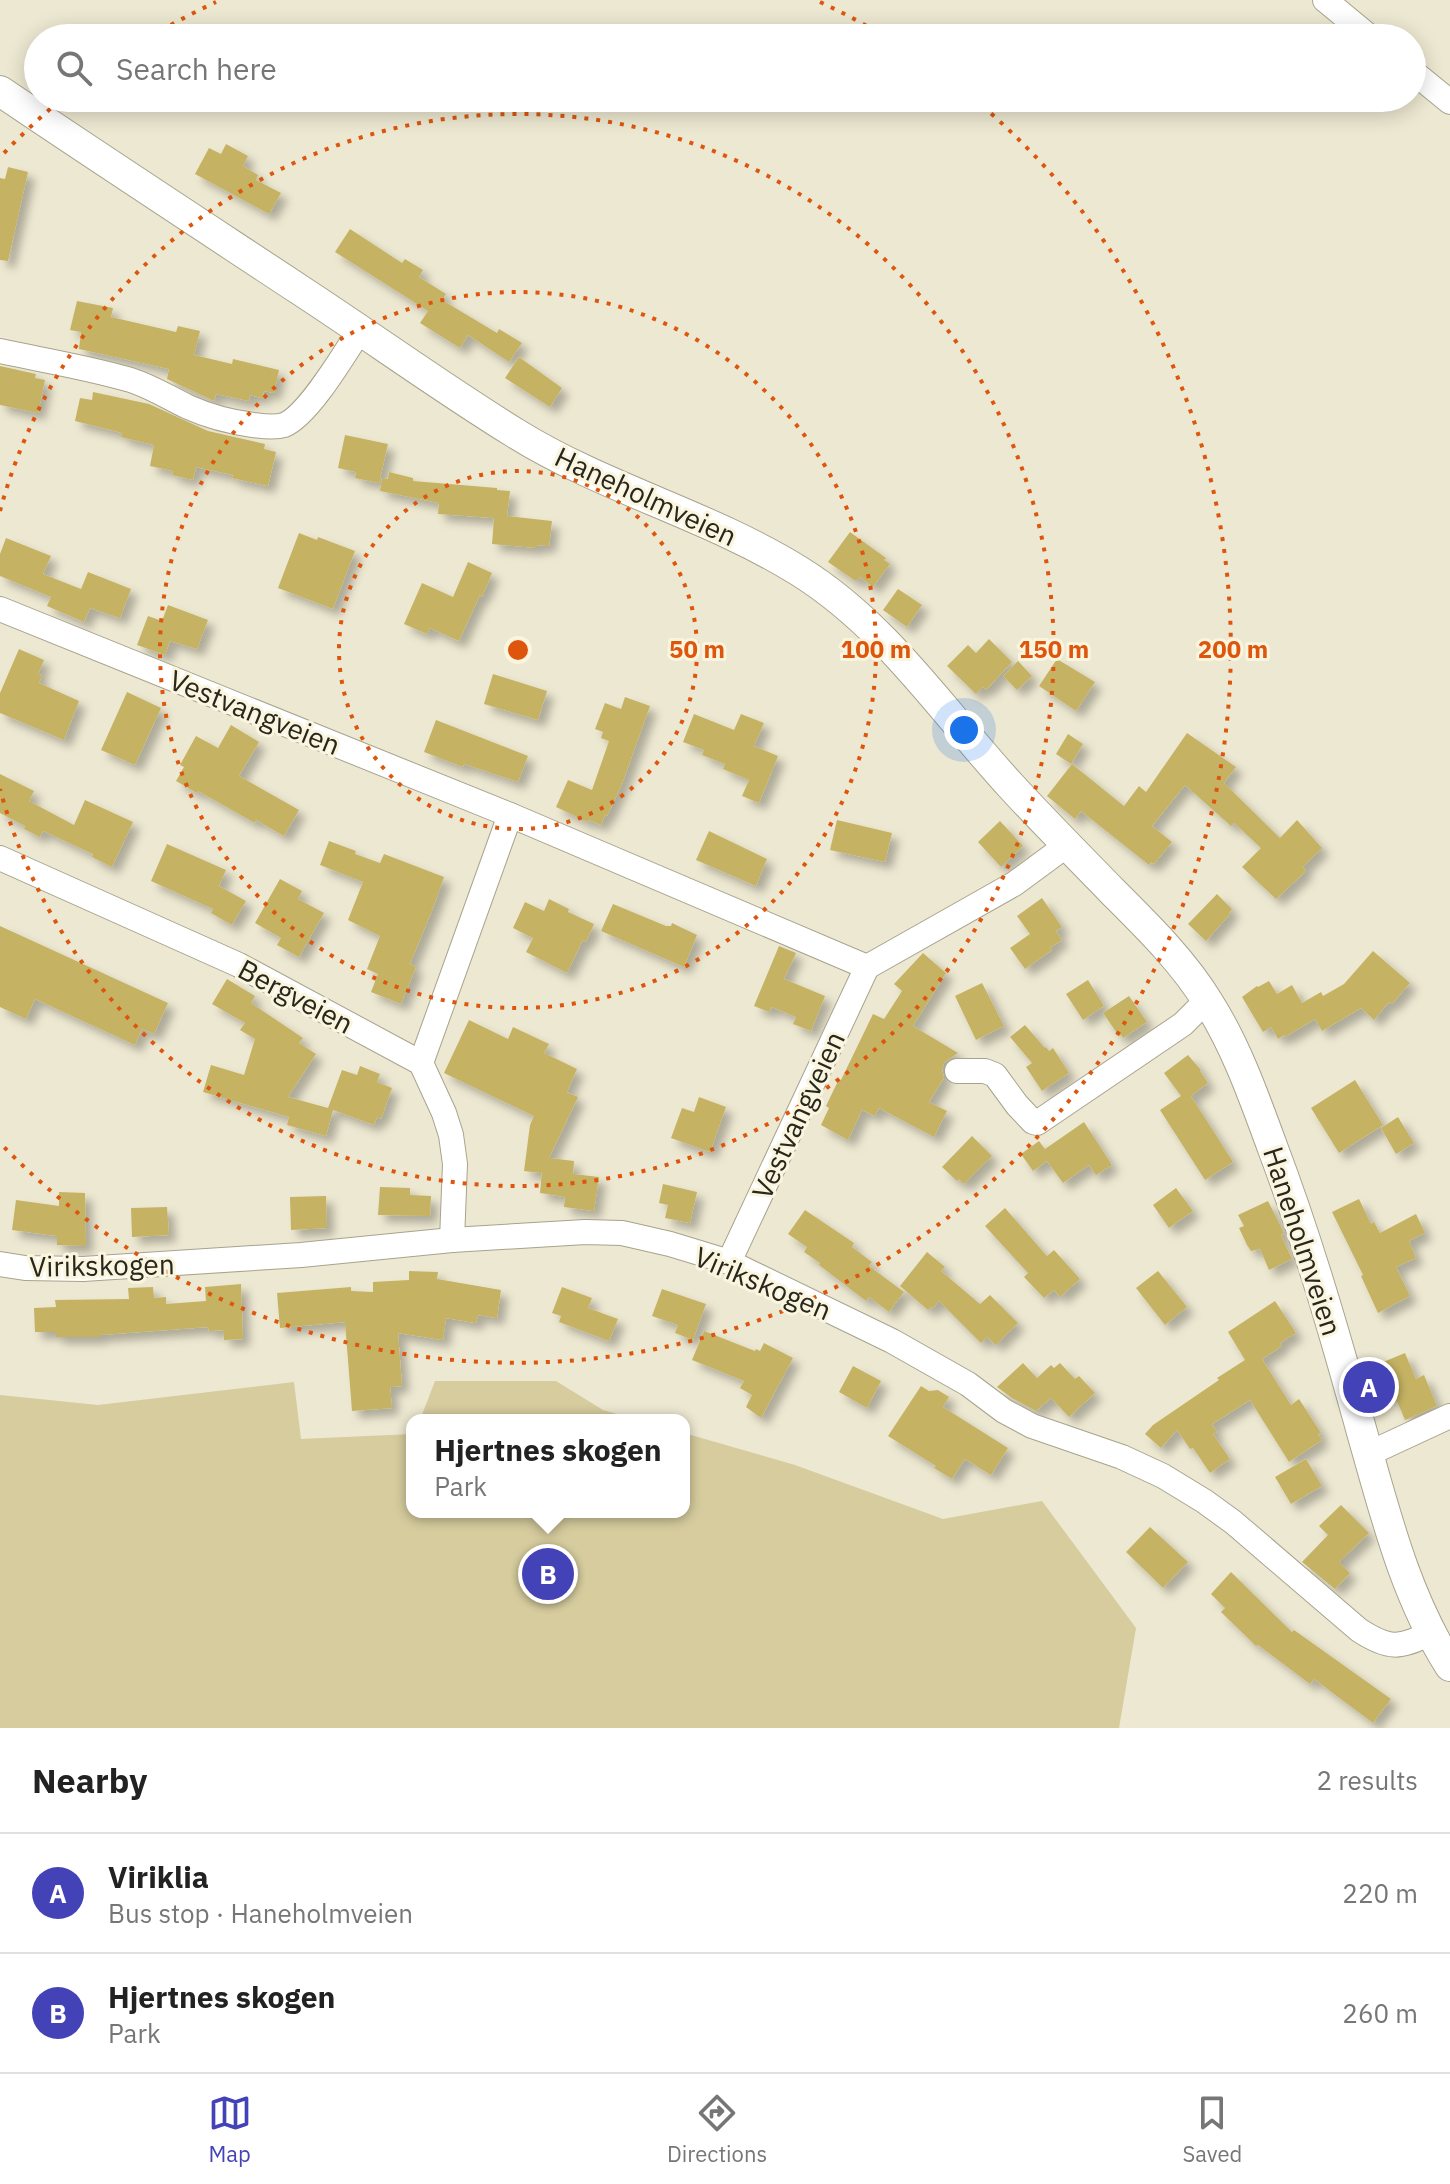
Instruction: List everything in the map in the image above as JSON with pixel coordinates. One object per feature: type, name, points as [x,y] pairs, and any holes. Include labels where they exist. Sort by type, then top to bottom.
[{"type":"main road","name":"Haneholmveien","points":[[0,91],[24,107]]},
{"type":"main road","name":"Haneholmveien","points":[[31,112],[522,438],[581,469],[753,545],[827,591],[867,623],[893,650],[1009,784],[1154,933],[1207,1000],[1257,1105],[1330,1314],[1388,1526],[1406,1579],[1430,1633],[1450,1666]]},
{"type":"street","points":[[1325,0],[1354,24]]},
{"type":"street","points":[[1426,82],[1450,102]]},
{"type":"street","points":[[0,351],[125,378],[209,415],[268,427],[282,426],[297,418],[334,371],[360,330]]},
{"type":"street","name":"Vestvangveien","points":[[0,609],[510,815],[867,967],[729,1262]]},
{"type":"street","points":[[452,1240],[455,1164],[451,1135],[421,1063],[510,815]]},
{"type":"street","points":[[867,967],[1014,884],[1067,845]]},
{"type":"street","name":"Bergveien","points":[[0,858],[239,965],[421,1063]]},
{"type":"street","points":[[957,1071],[985,1071],[995,1075],[1017,1105],[1037,1123],[1183,1024],[1207,1000]]},
{"type":"street","name":"Virikskogen","points":[[0,1264],[25,1268],[96,1268],[585,1232],[622,1233],[670,1244],[729,1262],[931,1361],[1004,1411],[1032,1426],[1122,1457],[1163,1476],[1233,1522],[1371,1639],[1398,1645],[1411,1643],[1430,1633]]},
{"type":"street","points":[[1368,1454],[1450,1416]]},
{"type":"shaded area","points":[[435,1381],[556,1381],[603,1410],[617,1414],[422,1414]]},
{"type":"shaded area","points":[[294,1382],[301,1439],[406,1434],[406,1518],[690,1518],[690,1435],[795,1465],[943,1519],[1042,1501],[1136,1628],[1119,1728],[0,1728],[0,1395],[98,1405]]},
{"type":"building","points":[[226,144],[248,156],[243,166],[258,175],[256,180],[281,193],[269,214],[195,174],[209,148],[221,154]]},
{"type":"building","points":[[8,167],[28,172],[8,261],[0,260],[0,178],[5,179]]},
{"type":"building","points":[[350,229],[402,263],[405,259],[423,270],[419,277],[446,294],[442,300],[497,333],[499,329],[522,343],[509,362],[468,335],[460,348],[420,323],[428,311],[335,252]]},
{"type":"building","points":[[77,301],[113,308],[111,317],[176,332],[178,326],[200,331],[194,355],[232,364],[233,359],[279,370],[274,393],[264,391],[262,398],[250,395],[249,401],[216,394],[214,401],[167,379],[169,369],[79,349],[81,332],[70,330]]},
{"type":"building","points":[[519,357],[562,388],[550,407],[505,378]]},
{"type":"building","points":[[0,366],[36,374],[35,378],[45,380],[38,413],[0,405]]},
{"type":"building","points":[[93,392],[149,404],[208,431],[265,444],[264,449],[276,452],[268,486],[196,467],[193,480],[150,466],[154,445],[75,421],[80,398],[92,400]]},
{"type":"building","points":[[345,435],[388,444],[379,483],[355,478],[356,472],[338,468]]},
{"type":"building","points":[[389,472],[413,478],[413,481],[510,491],[507,516],[552,521],[549,546],[537,545],[537,548],[492,544],[494,518],[438,514],[439,503],[380,491],[382,478],[388,479]]},
{"type":"building","points":[[850,532],[890,564],[873,587],[860,577],[854,580],[828,562]]},
{"type":"building","points":[[299,533],[355,551],[333,609],[278,588]]},
{"type":"building","points":[[6,538],[51,556],[43,574],[81,589],[88,572],[131,589],[120,618],[90,608],[84,622],[47,606],[51,597],[0,576],[0,554]]},
{"type":"building","points":[[468,562],[492,573],[459,641],[430,628],[427,634],[404,624],[422,583],[453,597]]},
{"type":"building","points":[[898,589],[922,605],[907,627],[883,610]]},
{"type":"building","points":[[168,605],[208,620],[197,649],[170,641],[165,655],[137,645],[148,616],[162,621]]},
{"type":"building","points":[[989,639],[1012,662],[986,690],[983,687],[976,694],[947,666],[968,645],[976,653]]},
{"type":"building","points":[[19,649],[44,660],[38,674],[42,675],[39,683],[79,701],[64,740],[0,713],[0,693]]},
{"type":"building","points":[[1057,659],[1095,682],[1076,711],[1039,686]]},
{"type":"building","points":[[1018,661],[1032,676],[1017,690],[1003,676]]},
{"type":"building","points":[[493,674],[547,691],[538,720],[484,704]]},
{"type":"building","points":[[127,692],[161,708],[135,765],[101,750]]},
{"type":"building","points":[[625,697],[650,706],[607,816],[601,825],[588,822],[556,807],[568,780],[592,790],[609,741],[601,738],[603,732],[595,729],[605,703],[621,709]]},
{"type":"building","points":[[694,714],[734,730],[741,714],[764,723],[754,746],[778,756],[759,803],[742,796],[749,780],[723,769],[725,764],[702,755],[704,750],[683,742]]},
{"type":"building","points":[[436,720],[528,756],[518,782],[464,764],[463,767],[424,752]]},
{"type":"building","points":[[231,725],[259,742],[239,776],[299,810],[284,836],[176,781],[184,767],[180,765],[196,736],[218,748]]},
{"type":"building","points":[[1187,733],[1236,767],[1224,783],[1280,838],[1297,820],[1322,848],[1303,867],[1306,871],[1276,899],[1242,867],[1261,848],[1185,785],[1152,826],[1172,842],[1154,864],[1151,862],[1149,865],[1081,811],[1075,819],[1047,796],[1072,764],[1124,806],[1139,786],[1146,792]]},
{"type":"building","points":[[1068,734],[1083,744],[1071,764],[1056,754]]},
{"type":"building","points":[[0,774],[34,791],[29,801],[74,825],[85,800],[133,822],[112,867],[92,857],[93,854],[43,831],[40,837],[0,813]]},
{"type":"building","points":[[837,820],[892,833],[885,862],[830,850]]},
{"type":"building","points":[[1000,821],[1023,846],[1001,867],[978,842]]},
{"type":"building","points":[[709,831],[767,859],[756,886],[696,860]]},
{"type":"building","points":[[329,841],[380,863],[384,854],[444,877],[410,964],[416,967],[401,1004],[371,992],[378,974],[367,969],[380,936],[348,920],[363,882],[320,865]]},
{"type":"building","points":[[167,844],[226,870],[219,886],[246,901],[232,925],[211,913],[213,909],[151,881]]},
{"type":"building","points":[[280,879],[302,891],[298,899],[324,913],[299,957],[277,945],[281,938],[255,923]]},
{"type":"building","points":[[1217,894],[1232,909],[1206,941],[1188,924]]},
{"type":"building","points":[[1042,898],[1062,927],[1056,931],[1062,940],[1025,969],[1010,948],[1030,934],[1017,916]]},
{"type":"building","points":[[549,899],[594,924],[567,973],[526,952],[533,938],[513,928],[525,902],[544,911]]},
{"type":"building","points":[[613,904],[666,926],[672,923],[697,935],[684,967],[601,931]]},
{"type":"building","points":[[0,926],[168,1003],[154,1034],[142,1029],[135,1045],[35,999],[26,1019],[0,1007]]},
{"type":"building","points":[[779,946],[796,953],[784,979],[825,996],[811,1031],[793,1024],[796,1017],[772,1007],[769,1012],[754,1006]]},
{"type":"building","points":[[1373,951],[1410,983],[1374,1020],[1361,1008],[1322,1031],[1315,1019],[1278,1039],[1271,1027],[1263,1032],[1242,997],[1269,981],[1277,994],[1292,985],[1302,1003],[1321,992],[1323,996],[1344,984]]},
{"type":"building","points":[[923,953],[946,973],[913,1026],[958,1053],[944,1063],[944,1078],[929,1102],[947,1111],[934,1137],[879,1108],[875,1116],[862,1110],[848,1140],[821,1125],[829,1108],[826,1106],[873,1014],[884,1019],[902,991],[894,984]]},
{"type":"building","points":[[227,979],[255,996],[251,1003],[303,1038],[299,1043],[316,1054],[288,1097],[328,1108],[342,1070],[357,1075],[360,1066],[380,1074],[377,1082],[392,1088],[381,1119],[377,1117],[374,1125],[333,1110],[326,1136],[287,1125],[289,1117],[203,1092],[211,1065],[244,1075],[255,1039],[240,1030],[245,1023],[212,1004]]},
{"type":"building","points":[[1088,980],[1104,1006],[1083,1020],[1066,994]]},
{"type":"building","points":[[982,983],[1004,1026],[976,1040],[955,996]]},
{"type":"building","points":[[1129,996],[1147,1022],[1123,1038],[1103,1013]]},
{"type":"building","points":[[469,1020],[508,1039],[513,1027],[549,1044],[544,1053],[577,1069],[567,1092],[578,1097],[549,1158],[574,1161],[573,1174],[599,1177],[594,1211],[564,1207],[565,1197],[540,1193],[542,1171],[524,1171],[534,1116],[444,1073]]},
{"type":"building","points":[[1025,1025],[1045,1048],[1049,1051],[1053,1048],[1069,1073],[1042,1091],[1026,1067],[1032,1063],[1010,1037]]},
{"type":"building","points":[[1188,1055],[1208,1083],[1191,1096],[1233,1162],[1205,1180],[1160,1110],[1181,1096],[1164,1073]]},
{"type":"building","points":[[1355,1080],[1383,1125],[1339,1153],[1311,1108]]},
{"type":"building","points":[[699,1097],[726,1107],[710,1152],[671,1138],[682,1108],[694,1112]]},
{"type":"building","points":[[1398,1117],[1414,1143],[1396,1154],[1381,1128]]},
{"type":"building","points":[[1084,1122],[1112,1165],[1096,1175],[1089,1165],[1063,1183],[1047,1161],[1033,1171],[1021,1154],[1039,1141],[1045,1149]]},
{"type":"building","points":[[972,1136],[992,1156],[964,1184],[942,1167]]},
{"type":"building","points":[[663,1184],[697,1192],[690,1223],[665,1218],[668,1205],[659,1203]]},
{"type":"building","points":[[380,1187],[410,1188],[410,1195],[431,1196],[430,1216],[378,1215]]},
{"type":"building","points":[[1176,1188],[1193,1211],[1169,1228],[1153,1205]]},
{"type":"building","points":[[59,1192],[85,1193],[86,1246],[57,1245],[57,1236],[12,1230],[16,1200],[59,1206]]},
{"type":"building","points":[[326,1196],[327,1228],[291,1230],[290,1197]]},
{"type":"building","points":[[1359,1199],[1371,1224],[1374,1222],[1380,1233],[1416,1214],[1425,1233],[1409,1241],[1416,1258],[1396,1267],[1410,1296],[1378,1313],[1332,1212]]},
{"type":"building","points":[[1268,1201],[1284,1233],[1281,1235],[1292,1259],[1269,1270],[1260,1249],[1251,1251],[1247,1245],[1239,1228],[1244,1226],[1238,1215]]},
{"type":"building","points":[[167,1207],[169,1235],[132,1237],[131,1208]]},
{"type":"building","points":[[1005,1208],[1047,1256],[1054,1250],[1080,1279],[1060,1297],[1054,1290],[1044,1298],[1024,1277],[1028,1273],[985,1226]]},
{"type":"building","points":[[805,1210],[854,1243],[852,1247],[872,1262],[869,1266],[904,1292],[889,1312],[869,1297],[866,1301],[819,1265],[804,1252],[807,1247],[788,1234]]},
{"type":"building","points":[[927,1252],[945,1267],[941,1271],[980,1304],[990,1295],[1018,1323],[996,1345],[987,1337],[981,1343],[939,1301],[928,1310],[900,1286]]},
{"type":"building","points":[[409,1271],[438,1272],[437,1279],[501,1290],[497,1318],[478,1315],[476,1323],[446,1318],[443,1340],[398,1333],[402,1386],[390,1387],[392,1408],[352,1411],[345,1322],[280,1328],[277,1293],[351,1287],[351,1291],[373,1292],[373,1282],[409,1280]]},
{"type":"building","points":[[1158,1271],[1187,1307],[1165,1325],[1136,1288]]},
{"type":"building","points":[[241,1284],[243,1339],[224,1340],[223,1330],[209,1331],[208,1327],[100,1337],[56,1337],[56,1332],[35,1332],[34,1308],[56,1307],[55,1300],[129,1299],[128,1288],[153,1287],[154,1298],[166,1297],[166,1304],[206,1301],[205,1287]]},
{"type":"building","points":[[562,1287],[592,1298],[588,1308],[618,1319],[609,1341],[559,1322],[561,1316],[552,1313]]},
{"type":"building","points":[[662,1289],[706,1304],[693,1340],[675,1333],[678,1325],[652,1316]]},
{"type":"building","points":[[1275,1301],[1296,1333],[1262,1359],[1291,1405],[1299,1399],[1321,1433],[1318,1434],[1322,1440],[1289,1462],[1250,1400],[1212,1424],[1217,1432],[1213,1434],[1230,1459],[1210,1473],[1177,1430],[1161,1448],[1145,1434],[1153,1425],[1245,1360],[1228,1332]]},
{"type":"building","points":[[704,1331],[755,1351],[760,1351],[764,1343],[793,1358],[761,1418],[746,1407],[752,1395],[740,1388],[744,1381],[692,1360]]},
{"type":"building","points":[[1405,1353],[1416,1379],[1424,1375],[1437,1406],[1405,1420],[1397,1401],[1393,1403],[1376,1365]]},
{"type":"building","points":[[1023,1363],[1037,1378],[1051,1365],[1054,1368],[1060,1363],[1075,1379],[1079,1376],[1095,1393],[1069,1417],[1051,1398],[1036,1411],[997,1387]]},
{"type":"building","points":[[853,1366],[881,1381],[867,1408],[839,1392]]},
{"type":"building","points":[[921,1386],[929,1391],[938,1390],[949,1397],[943,1407],[1008,1448],[991,1475],[965,1459],[952,1479],[888,1436]]},
{"type":"building","points":[[1306,1459],[1322,1486],[1291,1504],[1275,1477]]},
{"type":"building","points":[[1341,1505],[1369,1533],[1339,1562],[1350,1573],[1335,1589],[1302,1562],[1328,1535],[1319,1526]]},
{"type":"building","points":[[1150,1527],[1188,1562],[1163,1588],[1126,1552]]},
{"type":"building","points":[[1231,1572],[1292,1632],[1294,1630],[1391,1699],[1373,1723],[1314,1679],[1310,1684],[1256,1646],[1221,1612],[1225,1608],[1211,1594]]},
{"type":"place","name":"Viriklia","points":[[1369,1387]]},
{"type":"place","name":"Hjertnes skogen","points":[[548,1574]]}]
